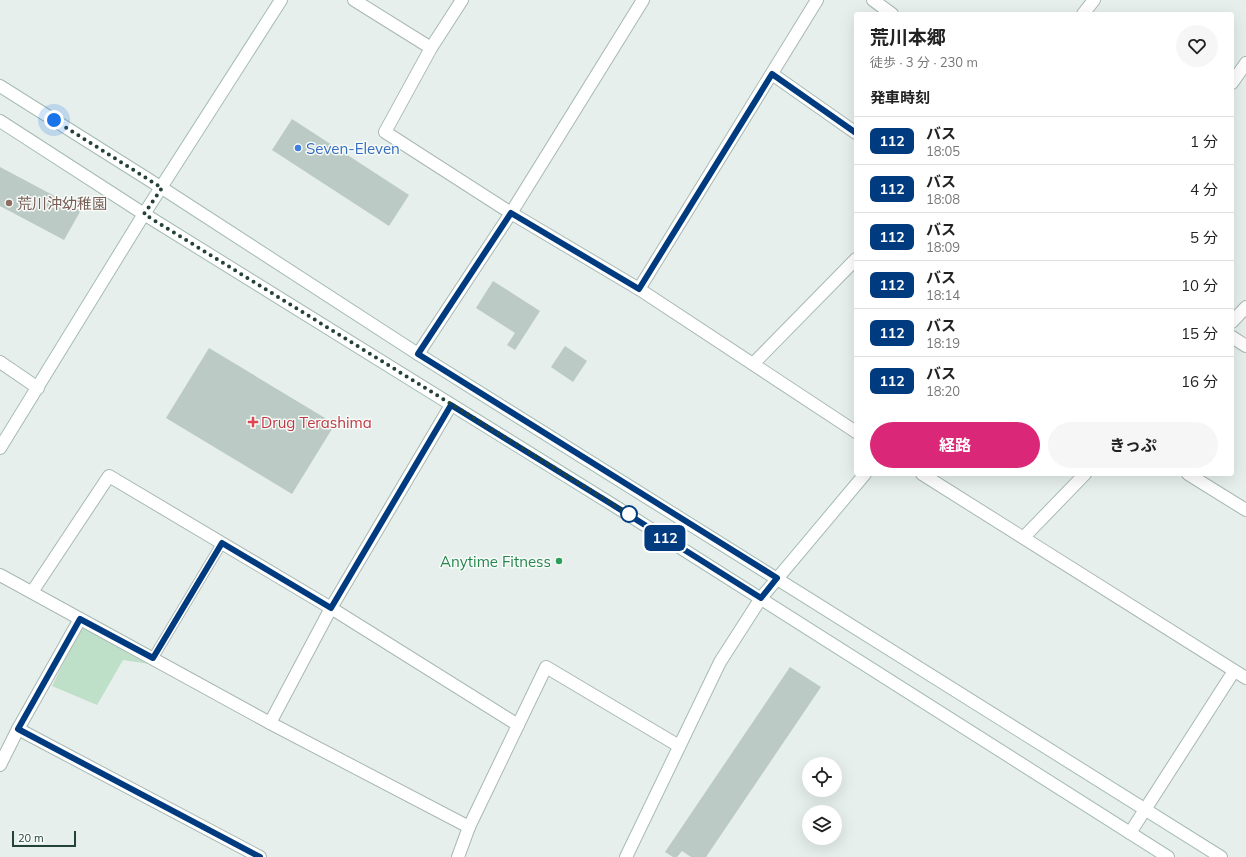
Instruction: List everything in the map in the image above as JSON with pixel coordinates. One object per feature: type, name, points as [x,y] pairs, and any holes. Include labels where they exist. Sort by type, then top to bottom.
[{"type":"street","points":[[0,448],[144,214],[281,0]]},
{"type":"street","points":[[354,0],[431,48]]},
{"type":"street","points":[[462,0],[431,48],[385,132],[511,213],[639,289],[854,431]]},
{"type":"street","points":[[418,354],[511,213],[643,0]]},
{"type":"street","points":[[639,289],[817,0]]},
{"type":"street","points":[[873,0],[889,12]]},
{"type":"street","points":[[1085,12],[1094,0]]},
{"type":"street","points":[[1234,80],[1246,63]]},
{"type":"street","points":[[772,74],[854,132]]},
{"type":"street","points":[[0,86],[162,188],[418,354],[1221,857]]},
{"type":"street","points":[[0,121],[144,214],[606,500],[1168,857]]},
{"type":"street","points":[[753,364],[854,261]]},
{"type":"street","points":[[1234,320],[1246,307]]},
{"type":"street","points":[[1234,338],[1246,346]]},
{"type":"street","points":[[0,362],[38,388]]},
{"type":"street","points":[[270,723],[331,608],[451,405]]},
{"type":"street","points":[[32,592],[109,476],[331,608],[518,725]]},
{"type":"street","points":[[626,857],[720,662],[761,598],[863,476]]},
{"type":"street","points":[[925,476],[1246,678]]},
{"type":"street","points":[[1024,537],[1083,476]]},
{"type":"street","points":[[1191,476],[1246,510]]},
{"type":"street","points":[[0,575],[270,723],[469,827]]},
{"type":"street","points":[[0,765],[18,729],[80,619]]},
{"type":"street","points":[[458,857],[469,827],[546,667],[679,746]]},
{"type":"street","points":[[1130,833],[1234,671]]},
{"type":"street","points":[[18,729],[260,857]]},
{"type":"lane","points":[[153,658],[222,543]]},
{"type":"green space","points":[[82,625],[149,664],[123,660],[97,705],[52,686]]},
{"type":"building","points":[[292,119],[409,195],[389,226],[272,150]]},
{"type":"building","points":[[0,167],[81,210],[64,240],[0,206]]},
{"type":"building","points":[[493,281],[540,311],[515,350],[507,345],[515,333],[476,308]]},
{"type":"building","points":[[565,346],[587,361],[573,382],[551,367]]},
{"type":"building","points":[[209,348],[335,424],[292,494],[166,418]]},
{"type":"building","points":[[790,667],[821,687],[706,857],[691,857],[682,851],[677,857],[673,857],[665,852]]},
{"type":"bus line","name":"112","points":[[260,857],[18,729],[80,619],[153,658],[222,543],[331,608],[451,405],[761,598],[777,578],[418,354],[511,213],[639,289],[772,74],[854,132]]},
{"type":"place","name":"Seven-Eleven","points":[[298,148]]},
{"type":"place","name":"荒川沖幼稚園","points":[[9,203]]},
{"type":"place","name":"Drug Terashima","points":[[253,422]]},
{"type":"place","name":"Anytime Fitness","points":[[559,561]]},
{"type":"route","points":[[54,120],[162,188],[144,214],[629,514]]}]
